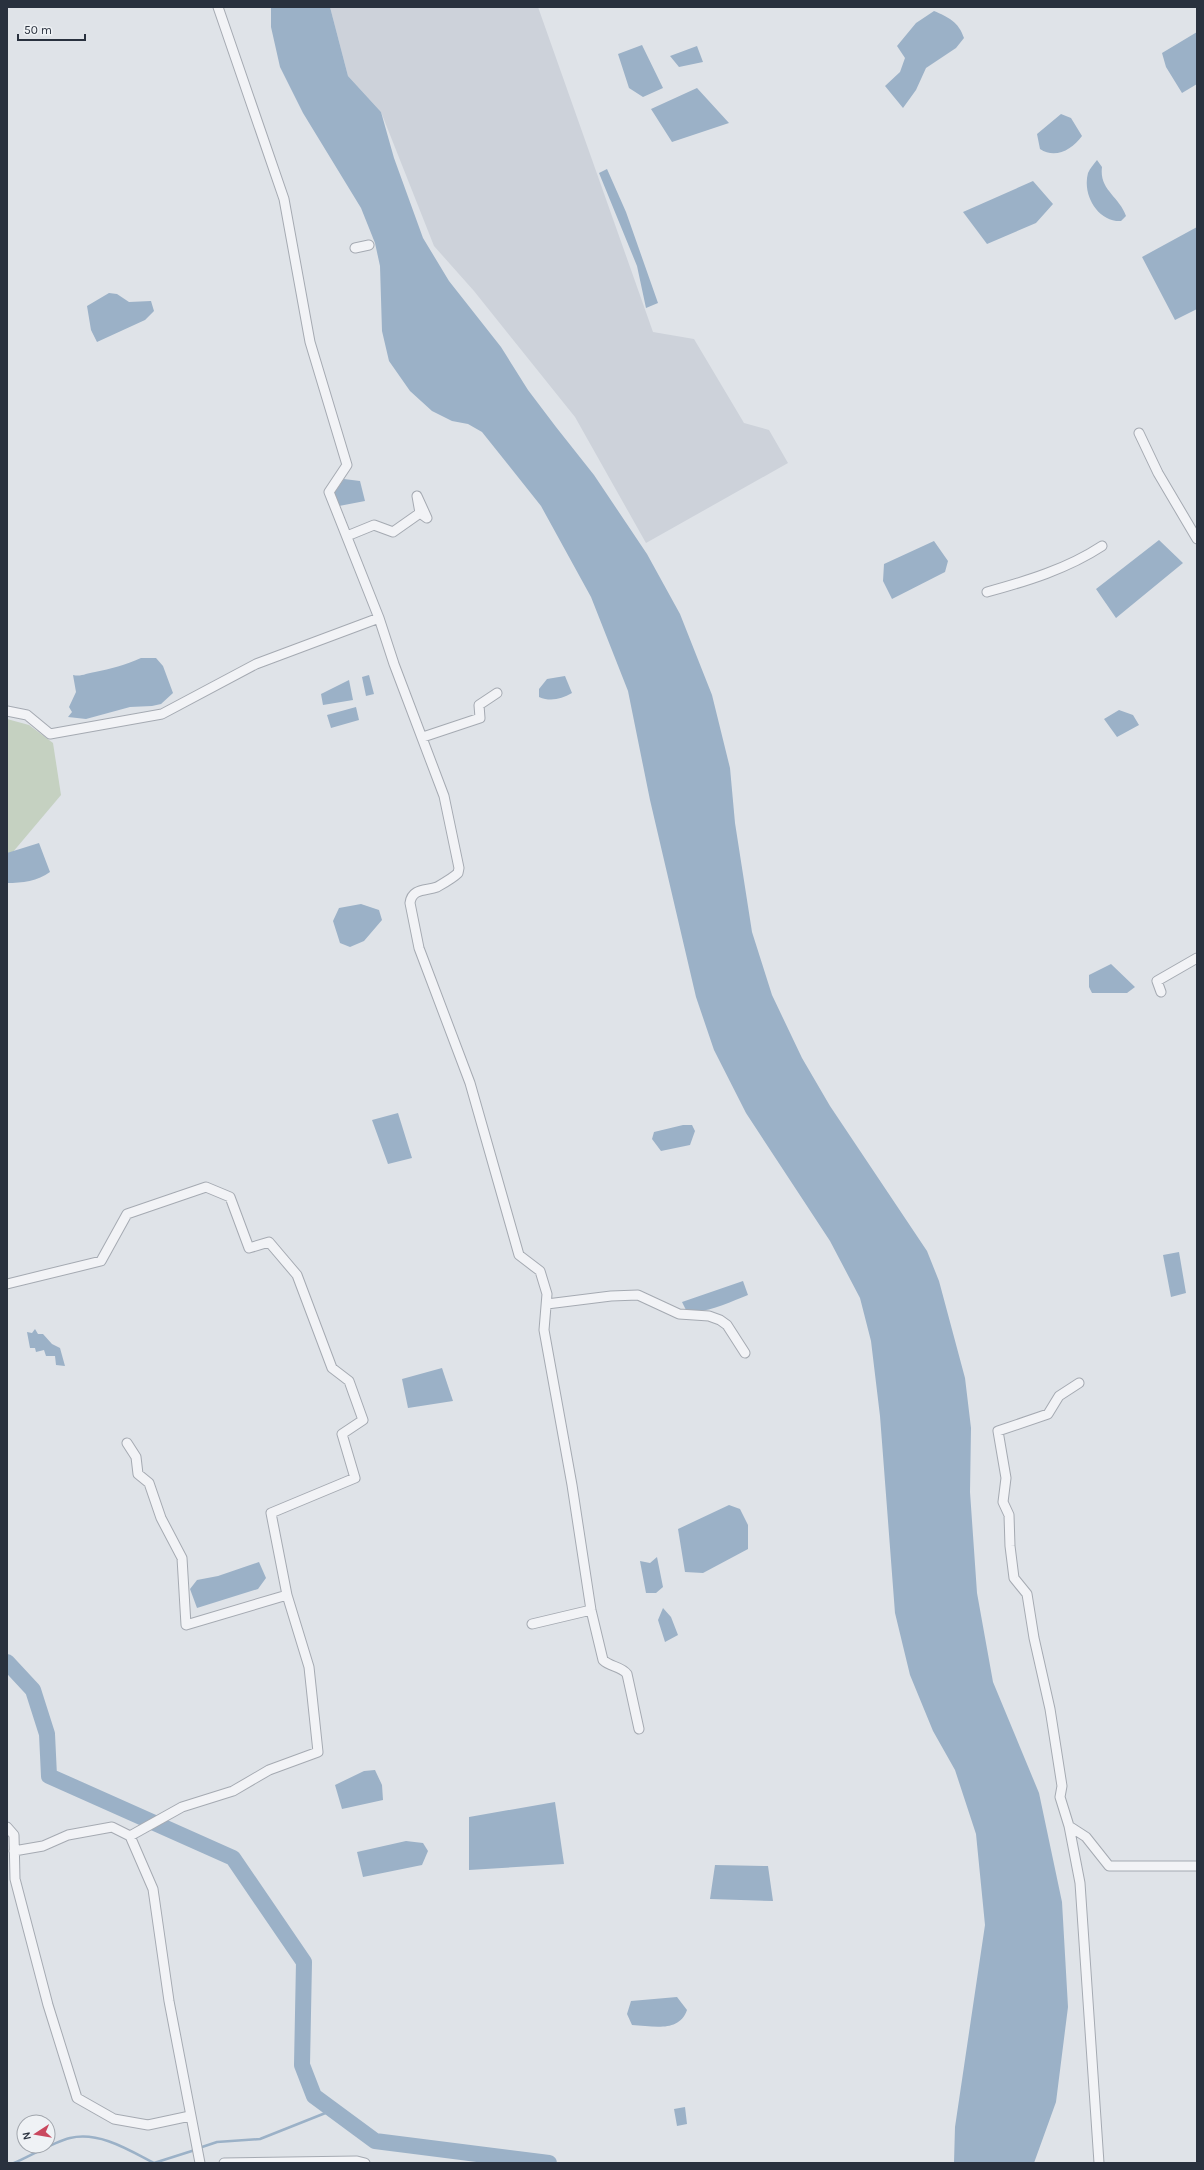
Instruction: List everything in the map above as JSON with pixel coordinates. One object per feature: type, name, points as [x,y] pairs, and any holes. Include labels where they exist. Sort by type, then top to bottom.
[{"type":"street","points":[[218,7],[284,199],[310,342],[339,422],[347,465],[328,492],[379,618],[394,664],[423,737],[444,796],[459,868],[458,873],[454,876],[436,887],[417,891],[410,898],[419,948],[470,1083],[519,1255],[540,1271],[547,1294],[544,1330],[572,1485],[591,1610],[603,1660],[627,1674],[639,1729]]},
{"type":"street","points":[[355,248],[369,245]]},
{"type":"street","points":[[1139,433],[1158,473],[1197,539]]},
{"type":"street","points":[[347,536],[374,525],[393,532],[420,513]]},
{"type":"street","points":[[987,592],[1043,575],[1088,556],[1102,546]]},
{"type":"street","points":[[7,711],[26,715],[50,734],[162,714],[256,664],[379,618]]},
{"type":"street","points":[[423,737],[480,718],[479,705],[497,693]]},
{"type":"street","points":[[1162,992],[1157,981],[1197,958]]},
{"type":"street","points":[[7,1284],[101,1261],[127,1214],[206,1187],[230,1197],[249,1248],[269,1242],[297,1275],[332,1368],[349,1381],[364,1420],[342,1434],[354,1478],[271,1513],[287,1594],[309,1667],[318,1752],[269,1770],[233,1791],[182,1807],[130,1836]]},
{"type":"street","points":[[547,1304],[611,1296],[638,1295],[679,1314],[709,1316],[720,1320],[727,1325],[745,1353]]},
{"type":"street","points":[[1079,1383],[1059,1396],[1048,1414],[998,1431],[1006,1478],[1003,1502],[1009,1514],[1010,1546],[1014,1578],[1027,1594],[1034,1638],[1050,1709],[1062,1786],[1060,1797],[1069,1826],[1080,1883],[1099,2163]]},
{"type":"street","points":[[127,1443],[136,1456],[138,1474],[149,1483],[161,1518],[182,1558],[186,1625],[287,1594]]},
{"type":"street","points":[[532,1624],[591,1610]]},
{"type":"street","points":[[1069,1826],[1086,1838],[1109,1866],[1197,1866]]},
{"type":"street","points":[[7,1827],[14,1835],[15,1879],[48,2005],[77,2098],[114,2119],[128,2122],[148,2125],[190,2116]]},
{"type":"street","points":[[14,1851],[43,1846],[68,1834],[112,1828],[130,1836],[153,1888],[169,2001],[200,2163]]},
{"type":"street","points":[[224,2163],[357,2161],[365,2163]]},
{"type":"shaded area","points":[[330,7],[538,7],[653,332],[694,339],[744,423],[769,430],[788,463],[646,543],[575,417],[474,291],[434,246],[381,112],[348,76]]},
{"type":"green space","points":[[7,719],[29,725],[53,743],[61,795],[7,859]]},
{"type":"water","points":[[271,7],[330,7],[348,76],[381,112],[394,158],[423,238],[449,281],[501,347],[528,390],[594,475],[647,554],[680,614],[712,695],[730,768],[735,823],[752,932],[772,995],[802,1058],[830,1106],[927,1251],[939,1281],[965,1378],[971,1428],[970,1492],[977,1593],[993,1682],[1039,1793],[1062,1902],[1068,2007],[1056,2102],[1034,2163],[954,2163],[955,2127],[985,1925],[976,1834],[955,1770],[933,1731],[910,1675],[895,1613],[880,1416],[871,1341],[860,1298],[830,1241],[746,1113],[714,1050],[696,997],[650,800],[628,691],[591,597],[541,506],[482,432],[468,424],[452,421],[432,411],[410,391],[389,361],[382,331],[380,266],[375,243],[361,208],[303,113],[280,67],[271,27]]},
{"type":"water","points":[[934,11],[956,24],[962,32],[964,38],[956,48],[926,68],[916,90],[903,108],[885,86],[900,72],[905,58],[897,46],[916,23]]},
{"type":"water","points":[[1197,32],[1197,84],[1182,93],[1166,67],[1162,53]]},
{"type":"water","points":[[642,45],[663,88],[643,97],[629,88],[618,54]]},
{"type":"water","points":[[697,46],[703,62],[679,67],[670,56]]},
{"type":"water","points":[[697,88],[729,123],[672,142],[651,109]]},
{"type":"water","points":[[1061,114],[1071,118],[1082,136],[1078,141],[1063,152],[1046,152],[1040,149],[1037,134]]},
{"type":"water","points":[[1097,160],[1102,167],[1102,175],[1106,187],[1119,203],[1126,216],[1121,221],[1105,217],[1094,206],[1090,198],[1087,190],[1088,173]]},
{"type":"water","points":[[607,169],[626,212],[658,303],[646,308],[637,266],[599,173]]},
{"type":"water","points":[[1033,181],[1053,204],[1036,223],[987,244],[963,212]]},
{"type":"water","points":[[1197,227],[1197,309],[1175,320],[1142,257]]},
{"type":"water","points":[[109,293],[117,294],[129,302],[151,301],[154,311],[145,320],[97,342],[91,330],[87,306]]},
{"type":"water","points":[[344,479],[360,481],[365,501],[339,506],[334,493]]},
{"type":"water","points":[[1159,540],[1183,563],[1116,618],[1096,589]]},
{"type":"water","points":[[934,541],[948,561],[945,572],[892,599],[883,581],[884,564]]},
{"type":"water","points":[[141,658],[156,658],[163,666],[173,693],[161,704],[130,707],[86,719],[68,717],[72,712],[69,707],[76,692],[73,675],[82,675],[107,670]]},
{"type":"water","points":[[369,675],[374,694],[366,696],[362,677]]},
{"type":"water","points":[[565,676],[572,693],[556,699],[543,699],[539,697],[539,689],[547,679]]},
{"type":"water","points":[[349,680],[353,700],[323,705],[321,694]]},
{"type":"water","points":[[356,707],[359,720],[331,728],[327,715]]},
{"type":"water","points":[[1119,710],[1133,715],[1139,725],[1117,737],[1104,719]]},
{"type":"water","points":[[39,843],[50,872],[40,878],[30,881],[7,883],[7,853]]},
{"type":"water","points":[[361,904],[379,910],[382,920],[364,941],[350,947],[340,943],[333,921],[339,908]]},
{"type":"water","points":[[1111,964],[1135,987],[1127,993],[1092,993],[1089,987],[1089,975]]},
{"type":"water","points":[[398,1113],[412,1158],[388,1164],[372,1120]]},
{"type":"water","points":[[683,1125],[692,1125],[695,1131],[690,1145],[661,1151],[652,1139],[654,1132]]},
{"type":"water","points":[[1179,1252],[1186,1293],[1171,1297],[1163,1255]]},
{"type":"water","points":[[743,1281],[748,1295],[717,1307],[701,1311],[686,1310],[682,1302]]},
{"type":"water","points":[[35,1329],[38,1334],[43,1334],[52,1344],[60,1348],[65,1366],[56,1365],[55,1356],[46,1356],[44,1350],[36,1352],[35,1348],[30,1348],[27,1332],[32,1333]]},
{"type":"water","points":[[442,1368],[453,1401],[408,1408],[402,1379]]},
{"type":"water","points":[[729,1505],[740,1509],[748,1525],[748,1549],[703,1573],[685,1572],[678,1529]]},
{"type":"water","points":[[657,1557],[663,1587],[656,1593],[646,1593],[640,1561],[650,1563]]},
{"type":"water","points":[[259,1562],[266,1578],[258,1589],[197,1608],[190,1589],[197,1580],[218,1576]]},
{"type":"water","points":[[663,1608],[671,1617],[678,1635],[665,1642],[658,1620]]},
{"type":"water","points":[[375,1770],[382,1785],[383,1800],[342,1809],[335,1785],[364,1771]]},
{"type":"water","points":[[555,1802],[564,1864],[469,1870],[469,1817]]},
{"type":"water","points":[[406,1841],[423,1843],[428,1851],[422,1865],[363,1877],[357,1852]]},
{"type":"water","points":[[715,1865],[768,1866],[773,1901],[710,1899]]},
{"type":"water","points":[[677,1997],[687,2010],[678,2022],[672,2025],[657,2027],[632,2025],[627,2014],[631,2001]]},
{"type":"water","points":[[685,2107],[687,2124],[677,2126],[674,2109]]},
{"type":"waterway","points":[[7,1662],[33,1690],[47,1734],[49,1776],[233,1858],[304,1962],[302,2065],[314,2096],[375,2141],[549,2163]]},
{"type":"waterway","points":[[199,2148],[217,2142],[260,2139],[333,2110]]},
{"type":"waterway","points":[[14,2163],[57,2143],[70,2138],[81,2137],[103,2139],[154,2163],[195,2150]]}]
